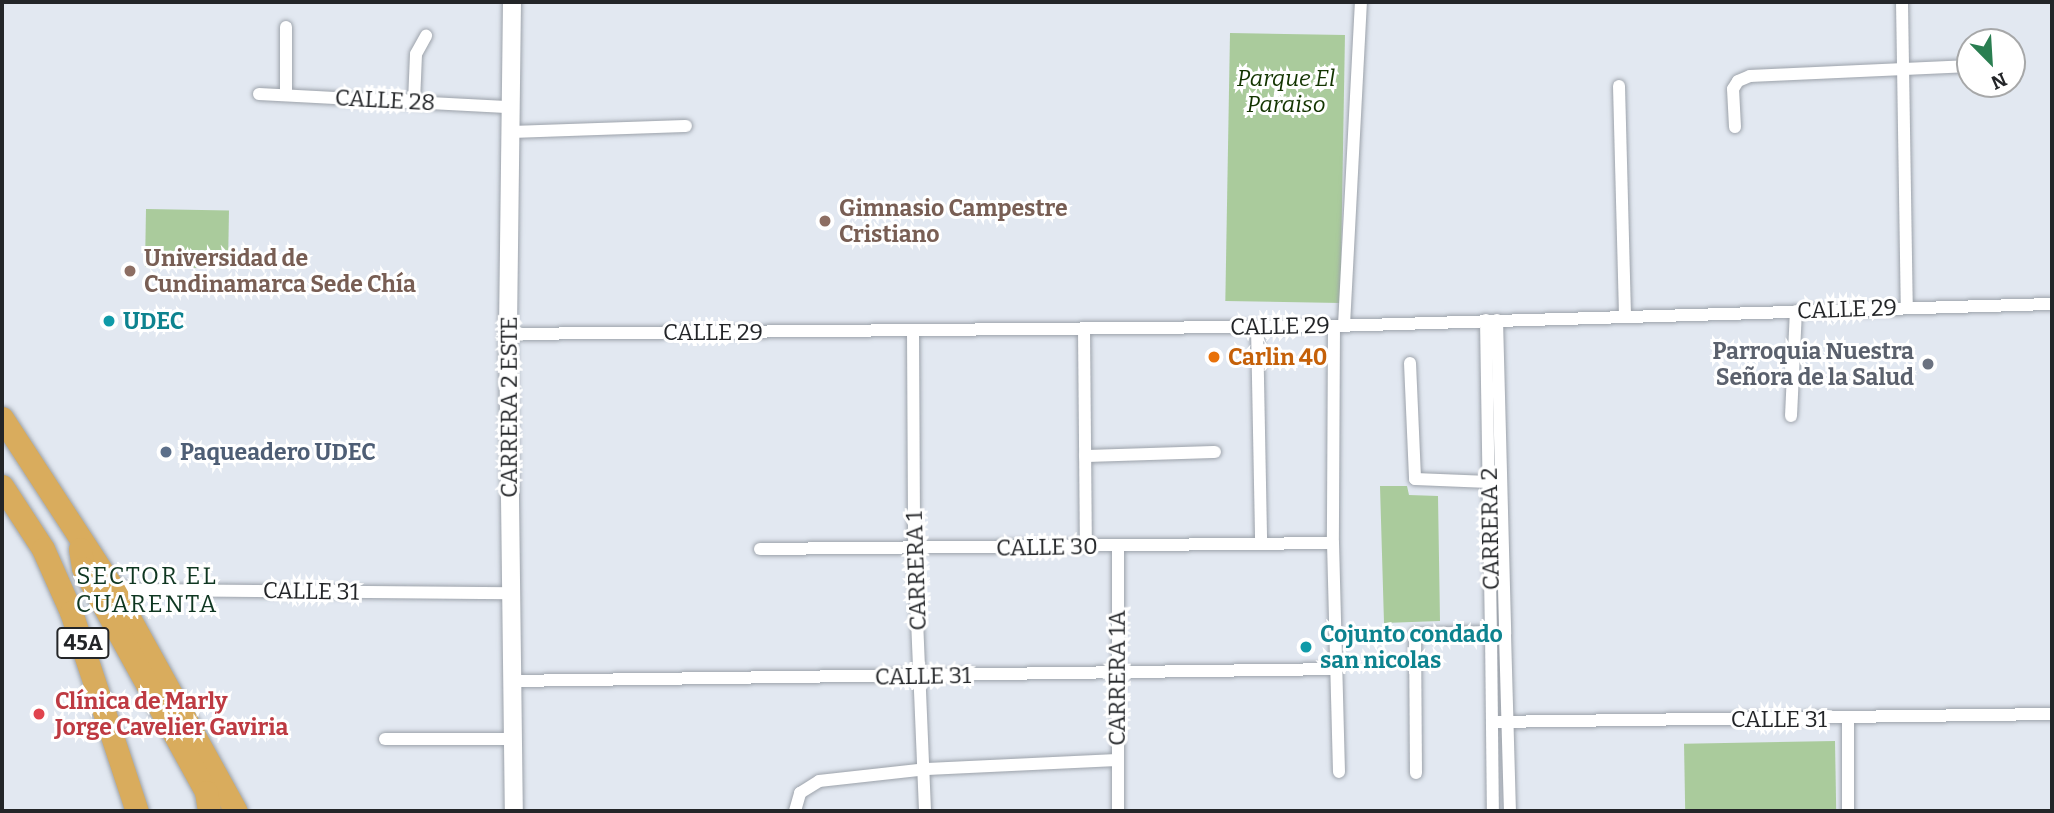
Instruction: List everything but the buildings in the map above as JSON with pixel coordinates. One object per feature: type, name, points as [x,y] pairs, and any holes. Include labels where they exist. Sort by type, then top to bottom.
[{"type":"highway","name":"45A","points":[[2,418],[111,585],[236,811]]},
{"type":"highway","name":"45A","points":[[2,486],[59,581],[137,811]]},
{"type":"highway","points":[[78,531],[83,568],[206,792],[209,811]]},
{"type":"highway","points":[[113,738],[132,760],[152,811]]},
{"type":"street","name":"CARRERA 2 ESTE","points":[[512,2],[508,334],[510,681],[514,811]]},
{"type":"street","points":[[1339,772],[1333,543],[1339,326],[1361,2]]},
{"type":"street","points":[[1902,2],[1907,307]]},
{"type":"street","points":[[286,27],[286,95]]},
{"type":"street","points":[[414,102],[416,54],[426,36]]},
{"type":"street","points":[[1735,127],[1733,89],[1738,80],[1903,66],[1956,66]]},
{"type":"street","points":[[1619,86],[1625,316]]},
{"type":"street","name":"CALLE 28","points":[[260,94],[511,107]]},
{"type":"street","points":[[510,132],[686,126]]},
{"type":"street","name":"CALLE 29","points":[[508,334],[1339,326],[2052,303]]},
{"type":"street","points":[[1791,416],[1796,311]]},
{"type":"street","name":"CARRERA 2","points":[[1492,320],[1489,482],[1491,632],[1499,721]]},
{"type":"street","name":"CARRERA 2","points":[[1492,320],[1505,634]]},
{"type":"street","points":[[1256,327],[1261,544]]},
{"type":"street","points":[[1084,329],[1086,546]]},
{"type":"street","name":"CARRERA 1","points":[[913,331],[914,548],[919,676],[927,769],[926,811]]},
{"type":"street","points":[[1410,363],[1415,480],[1489,482]]},
{"type":"street","points":[[1086,456],[1215,452]]},
{"type":"street","name":"CALLE 30","points":[[760,549],[1333,543]]},
{"type":"street","name":"CARRERA 1A","points":[[1118,546],[1118,811]]},
{"type":"street","name":"CALLE 31","points":[[111,585],[141,590],[511,593]]},
{"type":"street","points":[[1416,773],[1415,634],[1505,634],[1493,811]]},
{"type":"street","name":"CALLE 31","points":[[510,681],[1336,669]]},
{"type":"street","name":"CALLE 31","points":[[1499,721],[2052,715]]},
{"type":"street","points":[[1848,719],[1848,811]]},
{"type":"street","points":[[1499,721],[1510,811]]},
{"type":"street","points":[[385,739],[512,739]]},
{"type":"street","points":[[794,811],[800,793],[819,780],[927,769],[1117,760]]},
{"type":"green space","name":"Parque El Paraiso","points":[[1230,33],[1345,35],[1340,303],[1225,301]]},
{"type":"green space","points":[[146,209],[229,210],[228,268],[145,267]]},
{"type":"green space","points":[[1380,486],[1407,486],[1409,495],[1438,496],[1440,621],[1384,623]]},
{"type":"green space","points":[[1835,741],[1836,811],[1685,811],[1684,744]]},
{"type":"place","name":"Gimnasio Campestre Cristiano","points":[[825,221]]},
{"type":"place","name":"Universidad de Cundinamarca Sede Chía","points":[[130,271]]},
{"type":"place","name":"UDEC","points":[[109,321]]},
{"type":"place","name":"Carlin 40","points":[[1214,357]]},
{"type":"place","name":"Parroquia Nuestra Señora de la Salud","points":[[1928,364]]},
{"type":"place","name":"Paqueadero UDEC","points":[[166,452]]},
{"type":"place","name":"Cojunto condado san nicolas","points":[[1306,647]]},
{"type":"place","name":"Clínica de Marly Jorge Cavelier Gaviria","points":[[39,714]]},
{"type":"district","name":"SECTOR EL CUARENTA","points":[[147,591]]}]
